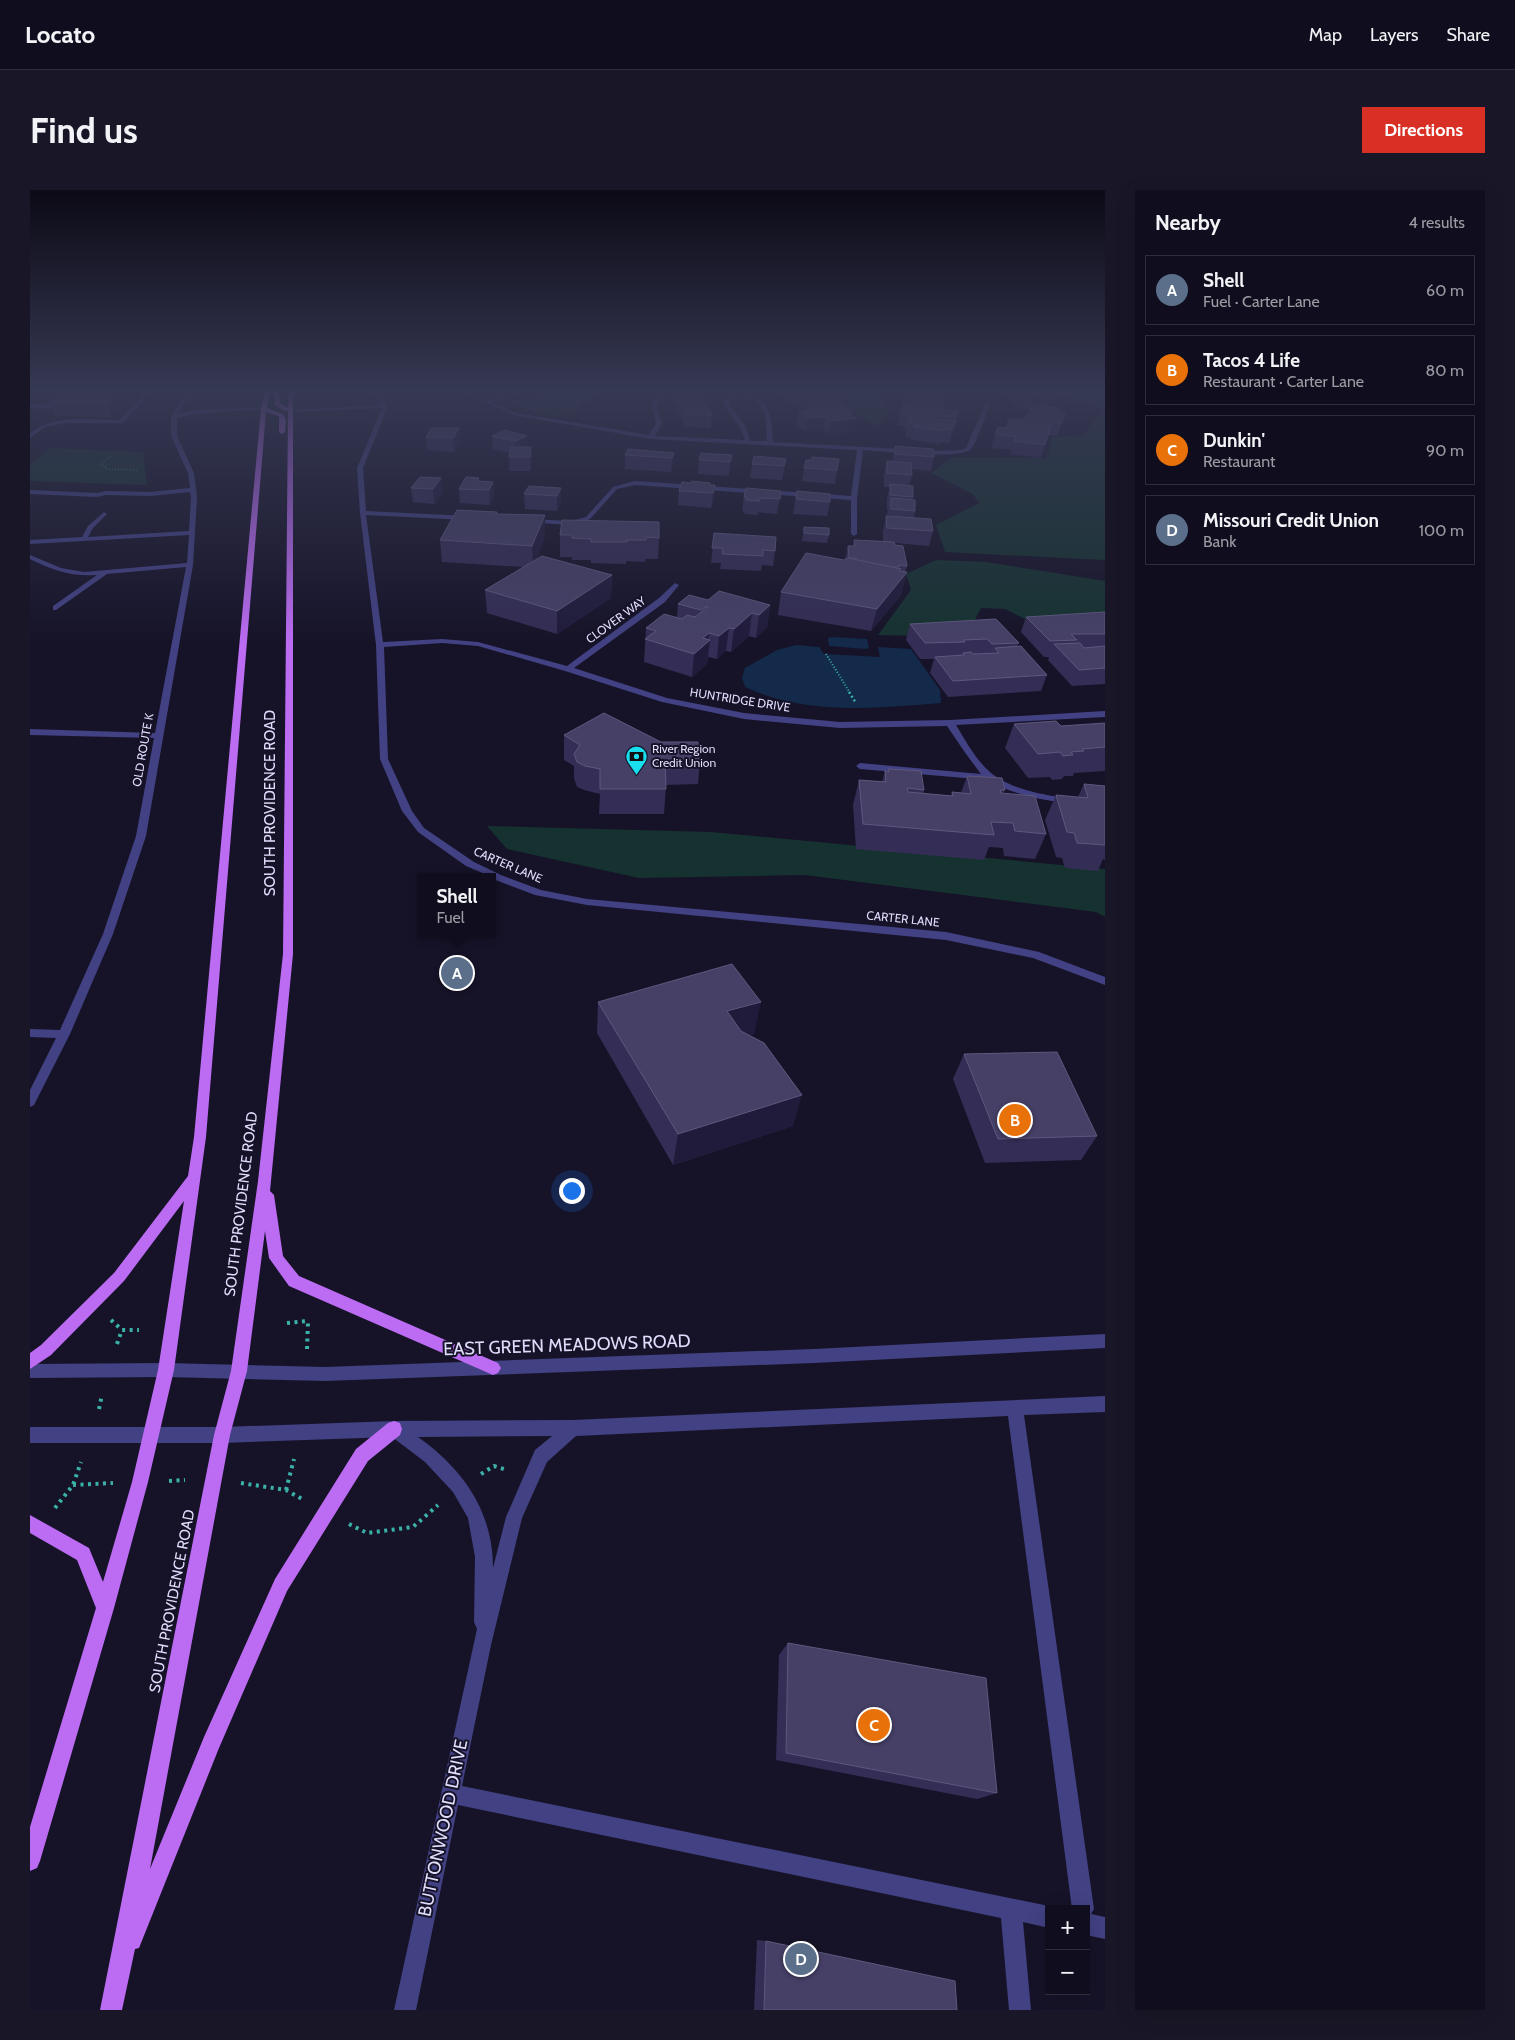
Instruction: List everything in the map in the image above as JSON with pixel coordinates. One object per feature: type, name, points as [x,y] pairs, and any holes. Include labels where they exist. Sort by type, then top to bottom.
[{"type":"main road","points":[[30,1861],[105,1608],[140,1482],[166,1370],[200,1137],[256,475]]},
{"type":"main road","name":"SOUTH PROVIDENCE ROAD","points":[[111,2010],[222,1434],[239,1371],[265,1181],[288,954],[290,475]]},
{"type":"main road","points":[[30,1362],[46,1350],[119,1277],[194,1178]]},
{"type":"main road","points":[[265,1181],[276,1258],[294,1281],[493,1368]]},
{"type":"main road","points":[[121,1966],[211,1744],[281,1585],[362,1455],[394,1429]]},
{"type":"main road","points":[[30,1524],[83,1554],[105,1608]]},
{"type":"street","name":"OLD ROUTE K","points":[[30,1102],[64,1034],[108,934],[141,836],[190,565],[194,494],[192,475]]},
{"type":"street","name":"CARTER LANE","points":[[360,475],[363,513],[380,645],[384,758],[407,811],[422,830],[445,848],[489,873]]},
{"type":"street","points":[[854,534],[854,498],[857,475]]},
{"type":"street","points":[[521,520],[570,523],[581,521],[588,518],[615,488],[635,483],[854,498]]},
{"type":"street","points":[[30,492],[97,495],[100,498],[140,500],[194,494]]},
{"type":"street","points":[[363,513],[471,518]]},
{"type":"street","points":[[84,539],[90,527],[104,514]]},
{"type":"street","points":[[30,542],[193,533]]},
{"type":"street","points":[[30,557],[59,570],[84,574],[190,565]]},
{"type":"street","points":[[56,608],[104,573]]},
{"type":"street","name":"CLOVER WAY","points":[[568,669],[662,600],[675,586]]},
{"type":"street","name":"HUNTRIDGE DRIVE","points":[[380,645],[442,641],[478,644],[568,669],[665,700],[744,716],[840,725],[950,723],[1105,714]]},
{"type":"street","points":[[950,723],[980,766],[990,777],[998,782],[1081,803],[1105,804]]},
{"type":"street","points":[[30,732],[158,736]]},
{"type":"street","points":[[860,766],[990,777]]},
{"type":"street","name":"CARTER LANE","points":[[496,877],[540,893],[587,902],[946,936],[1035,955],[1105,981]]},
{"type":"street","points":[[30,1033],[64,1034]]},
{"type":"street","name":"EAST GREEN MEADOWS ROAD","points":[[30,1372],[166,1370],[325,1374],[814,1356],[1105,1341]]},
{"type":"street","points":[[30,1435],[573,1428],[1105,1404]]},
{"type":"street","points":[[1015,1408],[1082,1905]]},
{"type":"street","name":"BUTTONWOOD DRIVE","points":[[405,2010],[482,1645],[514,1517],[541,1456],[573,1428]]},
{"type":"street","name":"BUTTONWOOD DRIVE","points":[[394,1429],[431,1456],[459,1486],[476,1515],[484,1557],[482,1645]]},
{"type":"street","points":[[451,1794],[1045,1916]]},
{"type":"street","points":[[1011,1909],[1020,2010]]},
{"type":"street","points":[[1090,1925],[1105,1928]]},
{"type":"path","points":[[826,654],[860,709]]},
{"type":"path","points":[[288,1323],[308,1322],[311,1314]]},
{"type":"path","points":[[108,1316],[122,1330],[139,1330]]},
{"type":"path","points":[[73,1485],[214,1479],[286,1490],[367,1533],[413,1527],[459,1486],[494,1466],[531,1479]]},
{"type":"green space","points":[[30,475],[146,475],[147,485],[30,481]]},
{"type":"green space","points":[[935,475],[1105,475],[1105,560],[945,552],[936,525],[979,503],[973,494]]},
{"type":"green space","points":[[936,560],[986,562],[1105,581],[1105,618],[1029,621],[1005,609],[981,608],[973,624],[917,636],[878,635],[911,590],[906,574]]},
{"type":"green space","points":[[487,826],[711,832],[1105,869],[1105,917],[1096,912],[805,875],[639,878],[507,849]]},
{"type":"water","points":[[828,638],[867,639],[869,647],[866,649],[829,646]]},
{"type":"water","points":[[796,645],[819,647],[824,654],[880,657],[878,647],[911,649],[940,690],[941,703],[867,708],[817,706],[769,696],[745,687],[742,678],[745,668],[777,650]]},
{"type":"building","points":[[420,477],[441,478],[433,489],[411,488]]},
{"type":"building","points":[[466,477],[479,478],[477,481],[493,482],[489,490],[459,489]]},
{"type":"building","points":[[692,481],[715,485],[713,493],[679,491],[682,482],[691,483]]},
{"type":"building","points":[[890,484],[913,486],[913,497],[890,495]]},
{"type":"building","points":[[529,486],[561,488],[557,496],[524,494]]},
{"type":"building","points":[[746,488],[781,491],[780,499],[760,498],[759,501],[746,500],[747,497],[744,497]]},
{"type":"building","points":[[797,491],[830,494],[830,502],[796,499]]},
{"type":"building","points":[[891,498],[915,500],[915,511],[891,509]]},
{"type":"building","points":[[457,510],[497,512],[496,514],[545,515],[532,546],[440,540]]},
{"type":"building","points":[[886,516],[931,519],[933,531],[887,528]]},
{"type":"building","points":[[562,520],[659,522],[659,538],[646,537],[646,540],[627,540],[627,542],[591,542],[591,539],[572,538],[572,535],[560,535]]},
{"type":"building","points":[[804,527],[829,528],[829,535],[804,533]]},
{"type":"building","points":[[714,533],[776,537],[775,551],[763,550],[763,556],[722,554],[723,548],[712,548]]},
{"type":"building","points":[[854,540],[894,542],[895,545],[903,546],[907,566],[899,565],[899,567],[892,567],[849,558],[848,546],[855,546]]},
{"type":"building","points":[[806,553],[844,560],[848,558],[901,569],[899,571],[907,572],[877,609],[781,592]]},
{"type":"building","points":[[542,556],[612,575],[557,611],[485,590]]},
{"type":"building","points":[[719,591],[770,605],[759,615],[752,613],[734,629],[729,628],[719,636],[709,633],[703,638],[710,640],[694,654],[645,639],[656,631],[646,628],[664,614],[682,619],[687,615],[695,617],[708,607],[701,610],[678,604],[689,595],[708,600]]},
{"type":"building","points":[[1105,612],[1105,634],[1071,634],[1077,640],[1050,641],[1026,617]]},
{"type":"building","points":[[996,619],[1019,643],[992,644],[987,639],[963,640],[965,642],[925,643],[910,624]]},
{"type":"building","points":[[1080,643],[1084,648],[1105,646],[1105,668],[1079,670],[1054,644]]},
{"type":"building","points":[[1021,646],[1047,675],[953,681],[935,657],[964,655],[963,653],[971,652],[973,654],[999,653],[995,648]]},
{"type":"building","points":[[604,713],[661,742],[698,742],[700,759],[665,761],[666,789],[600,789],[600,769],[577,762],[574,754],[580,745],[564,735]]},
{"type":"building","points":[[1056,721],[1061,726],[1105,723],[1105,747],[1082,749],[1084,751],[1071,752],[1073,755],[1063,756],[1060,752],[1038,754],[1014,724]]},
{"type":"building","points":[[888,769],[921,771],[924,790],[907,788],[908,792],[953,796],[952,792],[971,794],[967,776],[1002,778],[1005,790],[1000,790],[1001,793],[1035,796],[1046,834],[1015,831],[1013,823],[991,822],[994,835],[863,824],[859,780],[886,782],[885,771],[889,772]]},
{"type":"building","points":[[1084,784],[1105,786],[1105,845],[1077,843],[1074,833],[1067,832],[1056,795],[1088,798]]},
{"type":"building","points":[[732,964],[761,1002],[727,1011],[741,1031],[764,1043],[802,1095],[678,1134],[598,1002]]},
{"type":"building","points":[[1057,1052],[1097,1136],[998,1139],[964,1054]]},
{"type":"building","points":[[788,1643],[986,1678],[997,1793],[786,1753]]},
{"type":"building","points":[[766,1941],[955,1981],[957,2010],[764,2010]]},
{"type":"place","name":"River Region Credit Union","points":[[636,775]]},
{"type":"place","name":"Shell","points":[[457,973]]},
{"type":"place","name":"Tacos 4 Life","points":[[1015,1120]]},
{"type":"place","name":"Dunkin'","points":[[874,1725]]},
{"type":"place","name":"Missouri Credit Union","points":[[801,1959]]}]
